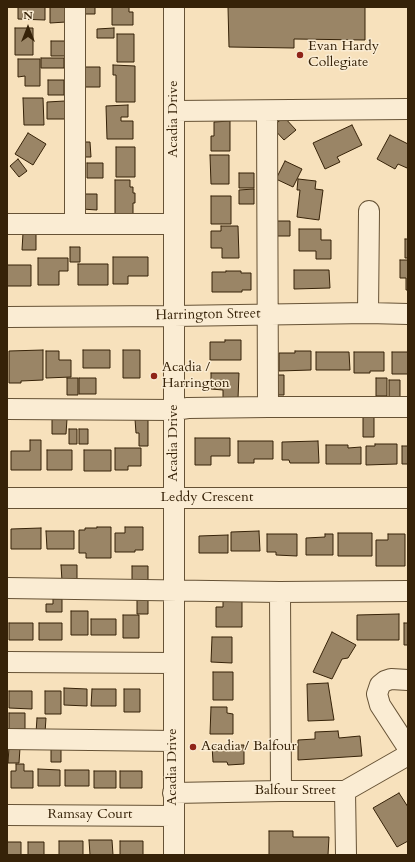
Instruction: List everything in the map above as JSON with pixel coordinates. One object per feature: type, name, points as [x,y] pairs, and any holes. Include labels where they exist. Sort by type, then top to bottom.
[{"type":"street","points":[[75,7],[75,224]]},
{"type":"street","name":"Acadia Drive","points":[[174,7],[174,855]]},
{"type":"street","points":[[174,110],[408,109]]},
{"type":"street","points":[[267,110],[268,407]]},
{"type":"street","points":[[368,313],[369,211]]},
{"type":"street","points":[[7,224],[174,224]]},
{"type":"street","name":"Harrington Street","points":[[7,316],[408,314]]},
{"type":"street","points":[[7,409],[174,410],[188,408],[408,407]]},
{"type":"street","name":"Leddy Crescent","points":[[7,498],[408,498]]},
{"type":"street","points":[[7,588],[280,592],[408,591]]},
{"type":"street","points":[[280,592],[281,791]]},
{"type":"street","points":[[7,662],[173,664]]},
{"type":"street","points":[[408,680],[391,679],[386,681],[380,685],[376,694],[380,705],[408,748]]},
{"type":"street","points":[[7,739],[174,741]]},
{"type":"street","name":"Balfour Street","points":[[173,793],[345,791],[408,755]]},
{"type":"street","points":[[345,791],[346,855]]},
{"type":"street","name":"Ramsay Court","points":[[7,815],[174,816]]},
{"type":"building","points":[[18,7],[45,7],[45,20],[18,19]]},
{"type":"building","points":[[50,7],[66,7],[66,22],[50,23]]},
{"type":"building","points":[[81,7],[95,7],[95,14],[81,14]]},
{"type":"building","points":[[112,7],[129,7],[129,12],[133,12],[133,25],[112,25]]},
{"type":"building","points":[[228,7],[365,7],[365,40],[294,39],[294,48],[229,47]]},
{"type":"building","points":[[15,28],[33,28],[33,55],[15,55]]},
{"type":"building","points":[[114,28],[114,38],[97,38],[97,29]]},
{"type":"building","points":[[117,34],[134,34],[134,62],[117,62]]},
{"type":"building","points":[[51,41],[66,41],[67,56],[51,56]]},
{"type":"building","points":[[41,58],[64,58],[64,68],[41,68]]},
{"type":"building","points":[[18,59],[40,59],[40,86],[25,86],[25,76],[18,77]]},
{"type":"building","points":[[113,65],[135,66],[135,102],[116,102],[116,75],[113,75]]},
{"type":"building","points":[[82,67],[100,67],[100,87],[82,87]]},
{"type":"building","points":[[48,80],[64,80],[64,95],[48,95]]},
{"type":"building","points":[[23,98],[43,98],[44,125],[24,125]]},
{"type":"building","points":[[65,101],[65,119],[47,119],[47,102]]},
{"type":"building","points":[[128,105],[128,117],[121,117],[121,121],[133,121],[133,139],[107,139],[106,106]]},
{"type":"building","points":[[284,117],[296,130],[284,140],[272,127]]},
{"type":"building","points":[[230,121],[230,151],[211,151],[211,136],[214,136],[214,122]]},
{"type":"building","points":[[352,125],[362,145],[337,157],[340,162],[325,169],[313,143]]},
{"type":"building","points":[[28,133],[46,144],[33,165],[15,154]]},
{"type":"building","points":[[390,135],[408,144],[407,168],[398,164],[395,169],[377,159]]},
{"type":"building","points":[[81,142],[90,142],[91,157],[81,157]]},
{"type":"building","points":[[116,147],[135,147],[135,177],[116,177]]},
{"type":"building","points":[[210,155],[229,155],[229,184],[211,184]]},
{"type":"building","points":[[18,159],[27,171],[19,177],[10,166]]},
{"type":"building","points":[[285,161],[302,169],[293,187],[276,179]]},
{"type":"building","points":[[87,163],[103,163],[103,178],[87,178]]},
{"type":"building","points":[[239,173],[254,173],[254,188],[239,188]]},
{"type":"building","points":[[298,179],[316,181],[315,189],[323,190],[319,220],[297,217],[300,190],[297,190]]},
{"type":"building","points":[[115,180],[130,180],[130,187],[133,187],[133,193],[135,193],[133,216],[115,216]]},
{"type":"building","points":[[254,189],[254,204],[239,204],[239,190]]},
{"type":"building","points":[[82,194],[97,194],[97,210],[82,209]]},
{"type":"building","points":[[211,196],[231,196],[231,224],[211,224]]},
{"type":"building","points":[[273,221],[290,221],[290,236],[273,236]]},
{"type":"building","points":[[221,226],[238,226],[239,258],[222,258],[222,248],[211,248],[211,231],[221,231]]},
{"type":"building","points":[[299,229],[321,229],[321,240],[331,240],[331,259],[316,259],[316,251],[299,251]]},
{"type":"building","points":[[23,233],[36,233],[36,250],[22,250]]},
{"type":"building","points":[[405,239],[408,239],[408,258],[405,258]]},
{"type":"building","points":[[70,247],[80,247],[80,262],[70,262]]},
{"type":"building","points":[[113,257],[148,257],[148,276],[128,276],[128,284],[113,284]]},
{"type":"building","points":[[38,258],[68,258],[68,271],[59,271],[59,285],[38,285]]},
{"type":"building","points":[[400,260],[408,260],[408,290],[406,290],[406,278],[400,278]]},
{"type":"building","points":[[78,264],[108,264],[108,285],[78,285]]},
{"type":"building","points":[[7,265],[31,265],[31,286],[7,286]]},
{"type":"building","points":[[294,270],[329,270],[330,288],[294,289]]},
{"type":"building","points":[[226,271],[251,273],[251,290],[242,290],[242,292],[212,292],[212,272]]},
{"type":"building","points":[[225,340],[241,340],[241,360],[210,360],[210,342],[225,342]]},
{"type":"building","points":[[43,350],[43,380],[9,383],[9,351]]},
{"type":"building","points":[[83,350],[110,350],[110,368],[83,368]]},
{"type":"building","points":[[123,350],[140,350],[140,378],[123,378]]},
{"type":"building","points":[[46,351],[59,351],[59,360],[71,360],[71,377],[46,378]]},
{"type":"building","points":[[295,351],[311,351],[311,370],[279,371],[279,353],[295,353]]},
{"type":"building","points":[[316,352],[349,352],[350,370],[316,370]]},
{"type":"building","points":[[354,352],[384,352],[384,371],[354,373]]},
{"type":"building","points":[[392,352],[408,352],[408,374],[392,374]]},
{"type":"building","points":[[211,373],[239,373],[238,399],[223,399],[223,390],[211,389]]},
{"type":"building","points":[[274,375],[284,375],[284,395],[274,395]]},
{"type":"building","points":[[67,378],[78,378],[78,395],[67,395]]},
{"type":"building","points":[[79,378],[96,378],[96,394],[79,394]]},
{"type":"building","points":[[376,378],[387,378],[387,396],[376,396]]},
{"type":"building","points":[[389,380],[400,380],[400,398],[389,398]]},
{"type":"building","points":[[363,416],[374,416],[374,437],[363,437]]},
{"type":"building","points":[[52,418],[67,419],[66,434],[52,434]]},
{"type":"building","points":[[148,418],[148,446],[139,446],[139,433],[136,433],[135,419]]},
{"type":"building","points":[[69,429],[77,429],[77,444],[69,444]]},
{"type":"building","points":[[79,429],[88,429],[88,444],[79,444]]},
{"type":"building","points":[[195,438],[230,438],[230,456],[211,456],[211,465],[195,465]]},
{"type":"building","points":[[30,440],[41,440],[41,470],[11,470],[11,451],[30,451]]},
{"type":"building","points":[[238,441],[273,441],[273,459],[254,459],[254,463],[238,463]]},
{"type":"building","points":[[318,441],[319,463],[290,463],[289,460],[282,460],[282,442]]},
{"type":"building","points":[[375,444],[397,444],[397,464],[366,465],[366,446],[375,446]]},
{"type":"building","points":[[326,445],[348,445],[348,448],[361,447],[361,464],[326,464]]},
{"type":"building","points":[[402,446],[408,446],[408,464],[402,464]]},
{"type":"building","points":[[115,448],[141,448],[141,466],[128,466],[128,470],[115,470]]},
{"type":"building","points":[[47,450],[72,450],[72,470],[47,470]]},
{"type":"building","points":[[84,450],[111,450],[111,471],[84,471]]},
{"type":"building","points":[[97,527],[111,527],[111,558],[86,558],[86,553],[79,553],[79,530]]},
{"type":"building","points":[[125,527],[143,527],[143,550],[135,550],[135,552],[115,552],[115,533],[125,533]]},
{"type":"building","points":[[41,528],[41,549],[11,549],[11,529]]},
{"type":"building","points":[[46,531],[74,531],[74,549],[47,549]]},
{"type":"building","points":[[259,531],[260,551],[231,551],[231,532]]},
{"type":"building","points":[[338,533],[372,533],[372,556],[338,556]]},
{"type":"building","points":[[267,534],[297,534],[297,556],[276,555],[276,552],[267,552]]},
{"type":"building","points":[[325,534],[333,534],[333,555],[306,555],[306,538],[325,537]]},
{"type":"building","points":[[388,534],[405,534],[405,566],[376,566],[376,540],[388,540]]},
{"type":"building","points":[[228,535],[228,553],[199,553],[199,536]]},
{"type":"building","points":[[61,565],[77,565],[77,581],[62,581]]},
{"type":"building","points":[[132,566],[148,566],[148,582],[132,582]]},
{"type":"building","points":[[223,597],[242,598],[242,627],[216,627],[216,607],[223,607]]},
{"type":"building","points":[[53,599],[62,599],[62,612],[46,612],[46,604],[53,604]]},
{"type":"building","points":[[137,599],[148,599],[148,614],[137,614]]},
{"type":"building","points":[[71,611],[88,611],[88,635],[71,635]]},
{"type":"building","points":[[399,614],[399,640],[357,640],[357,615]]},
{"type":"building","points":[[123,615],[139,615],[139,638],[123,638]]},
{"type":"building","points":[[91,619],[116,619],[116,635],[91,635]]},
{"type":"building","points":[[9,623],[33,623],[33,640],[9,640]]},
{"type":"building","points":[[39,623],[62,623],[62,640],[39,640]]},
{"type":"building","points":[[404,623],[408,623],[408,645],[404,645]]},
{"type":"building","points":[[332,632],[356,645],[348,658],[342,659],[332,679],[313,672]]},
{"type":"building","points":[[212,637],[232,637],[232,663],[211,662]]},
{"type":"building","points":[[213,672],[233,672],[233,700],[213,700]]},
{"type":"building","points":[[328,683],[334,720],[308,721],[307,684]]},
{"type":"building","points":[[64,688],[87,689],[87,706],[64,705]]},
{"type":"building","points":[[92,689],[116,689],[116,706],[91,706]]},
{"type":"building","points":[[124,689],[140,689],[140,712],[124,712]]},
{"type":"building","points":[[9,691],[32,691],[32,709],[9,708]]},
{"type":"building","points":[[45,691],[61,691],[61,714],[45,714]]},
{"type":"building","points":[[211,707],[227,707],[227,713],[233,714],[233,734],[210,734]]},
{"type":"building","points":[[9,713],[25,713],[25,729],[9,729]]},
{"type":"building","points":[[37,718],[46,718],[45,733],[36,733]]},
{"type":"building","points":[[338,731],[339,738],[360,736],[362,756],[298,760],[298,740],[315,739],[315,732]]},
{"type":"building","points":[[212,745],[244,745],[244,764],[228,765],[227,762],[213,762]]},
{"type":"building","points":[[9,747],[20,748],[19,763],[8,763]]},
{"type":"building","points":[[51,748],[61,748],[61,762],[51,762]]},
{"type":"building","points":[[16,764],[24,764],[24,771],[33,771],[33,788],[11,788],[11,771],[16,771]]},
{"type":"building","points":[[38,769],[60,770],[60,786],[38,786]]},
{"type":"building","points":[[65,770],[89,770],[89,786],[65,786]]},
{"type":"building","points":[[94,771],[116,771],[116,788],[94,788]]},
{"type":"building","points":[[120,771],[142,771],[142,788],[120,788]]},
{"type":"building","points":[[399,793],[408,807],[408,841],[397,847],[373,808]]},
{"type":"building","points":[[269,831],[293,831],[293,837],[329,837],[328,855],[269,855]]},
{"type":"building","points":[[89,840],[112,840],[113,855],[90,855]]},
{"type":"building","points":[[59,841],[83,841],[83,855],[59,855]]},
{"type":"building","points":[[120,841],[143,841],[143,855],[120,855]]},
{"type":"building","points":[[7,842],[21,842],[21,855],[7,855]]},
{"type":"building","points":[[28,842],[44,842],[44,855],[28,855]]},
{"type":"place","name":"Evan Hardy Collegiate","points":[[300,55]]},
{"type":"place","name":"Acadia / Harrington","points":[[154,376]]},
{"type":"place","name":"Acadia / Balfour","points":[[193,747]]}]
